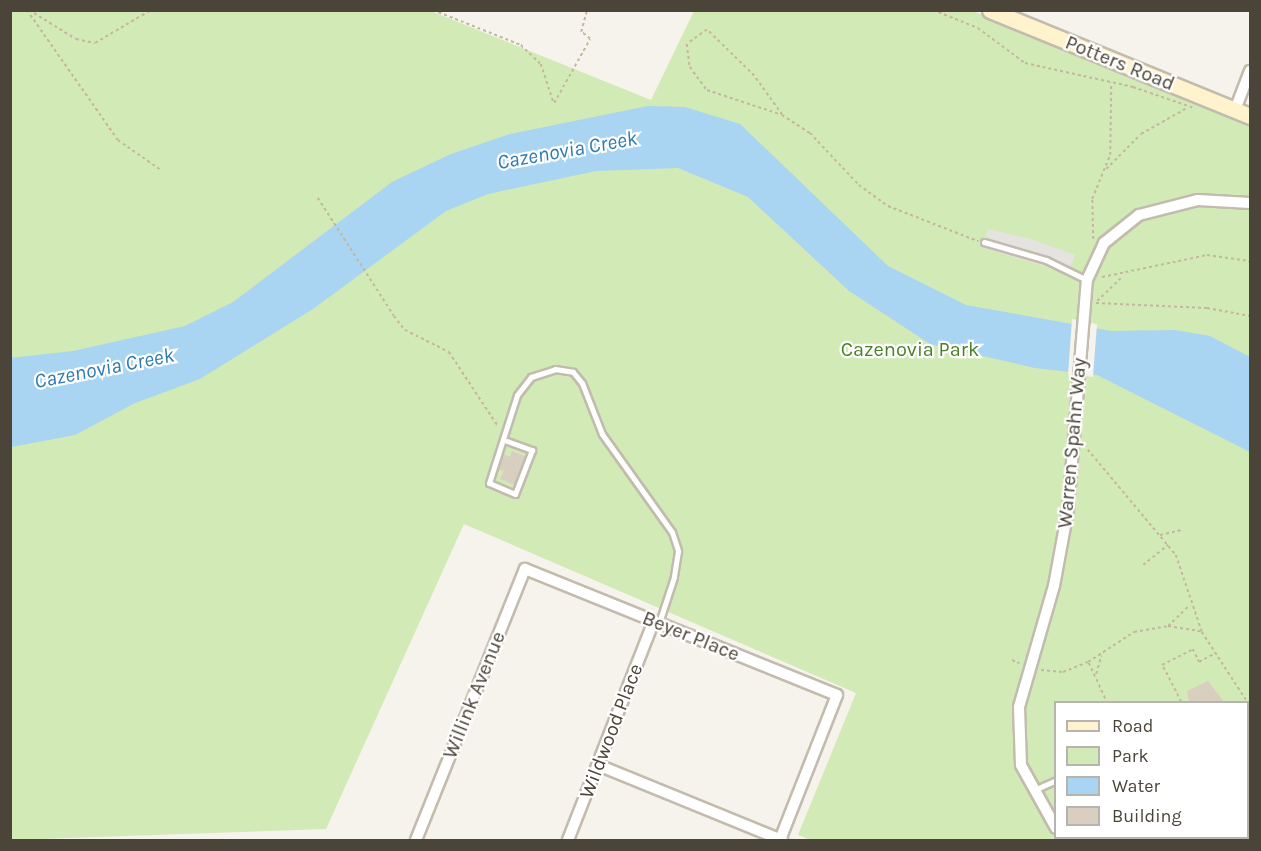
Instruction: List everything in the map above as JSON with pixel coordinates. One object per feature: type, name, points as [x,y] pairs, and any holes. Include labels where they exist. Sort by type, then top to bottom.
[{"type":"street","name":"Potters Road","points":[[990,10],[1251,116]]},
{"type":"street","points":[[1235,110],[1251,71]]},
{"type":"street","name":"Warren Spahn Way","points":[[1054,825],[1032,791],[1021,765],[1019,707],[1061,549],[1087,280],[1104,243],[1139,215],[1198,200],[1251,203]]},
{"type":"street","name":"Willink Avenue","points":[[416,840],[525,569],[545,577]]},
{"type":"street","name":"Beyer Place","points":[[545,577],[837,695],[781,840]]},
{"type":"street","name":"Wildwood Place","points":[[568,840],[656,622]]},
{"type":"street","points":[[598,765],[781,840]]},
{"type":"lane","points":[[984,242],[1046,260],[1087,280]]},
{"type":"lane","name":"Wildwood Place","points":[[507,441],[518,395],[531,377],[555,369],[573,372],[582,383],[602,434],[672,531],[678,551],[675,577],[656,622]]},
{"type":"lane","points":[[507,441],[532,450],[515,494],[489,483],[507,441]]},
{"type":"lane","points":[[1032,791],[1054,781]]},
{"type":"path","points":[[28,10],[76,39],[95,43],[152,10]]},
{"type":"path","points":[[28,10],[118,140],[161,170]]},
{"type":"path","points":[[433,10],[521,45],[541,64],[554,104],[590,39],[581,32],[588,10]]},
{"type":"path","points":[[933,10],[978,28],[1024,63],[1111,82],[1186,108],[1203,107]]},
{"type":"path","points":[[782,115],[754,76],[707,30],[687,44],[690,68],[707,90],[782,115],[810,133],[859,185],[888,206],[957,237],[984,242]]},
{"type":"path","points":[[1093,246],[1092,198],[1110,155],[1111,82]]},
{"type":"path","points":[[1104,172],[1140,134],[1186,108]]},
{"type":"path","points":[[318,198],[405,330],[449,352],[499,428]]},
{"type":"path","points":[[1102,276],[1122,276],[1207,255],[1251,261]]},
{"type":"path","points":[[1122,276],[1094,303],[1186,306],[1251,316]]},
{"type":"path","points":[[1084,445],[1159,536],[1169,544],[1202,632],[1248,701]]},
{"type":"path","points":[[1159,536],[1182,530]]},
{"type":"path","points":[[1143,565],[1169,544]]},
{"type":"path","points":[[1168,626],[1191,604]]},
{"type":"path","points":[[1037,669],[1063,672],[1102,655],[1134,632],[1168,626],[1202,632]]},
{"type":"path","points":[[1180,701],[1162,665],[1192,649],[1199,662],[1215,654]]},
{"type":"path","points":[[1095,676],[1102,655]]},
{"type":"path","points":[[1012,660],[1020,664]]},
{"type":"path","points":[[1088,662],[1107,701]]},
{"type":"green space","name":"Cazenovia Park","points":[[10,11],[431,11],[651,100],[694,11],[973,11],[1250,121],[1250,840],[811,840],[798,835],[856,693],[464,524],[326,829],[11,840]]},
{"type":"shaded area","points":[[988,229],[1031,239],[1075,255],[1068,273],[983,248]]},
{"type":"water","name":"Cazenovia Creek","points":[[648,106],[685,107],[740,124],[888,266],[966,305],[1111,331],[1175,330],[1210,336],[1250,357],[1250,452],[1097,375],[1035,368],[930,344],[849,291],[748,197],[678,168],[596,171],[488,194],[446,211],[313,309],[200,379],[135,403],[75,435],[11,447],[10,358],[73,351],[185,326],[233,302],[392,182],[451,154],[510,134]]},
{"type":"pier","points":[[1072,319],[1097,324],[1093,377],[1068,374]]},
{"type":"building","points":[[512,451],[527,457],[515,485],[500,479],[504,471],[497,469],[503,454],[510,457]]},
{"type":"building","points":[[1208,681],[1223,701],[1189,701],[1187,691]]}]
